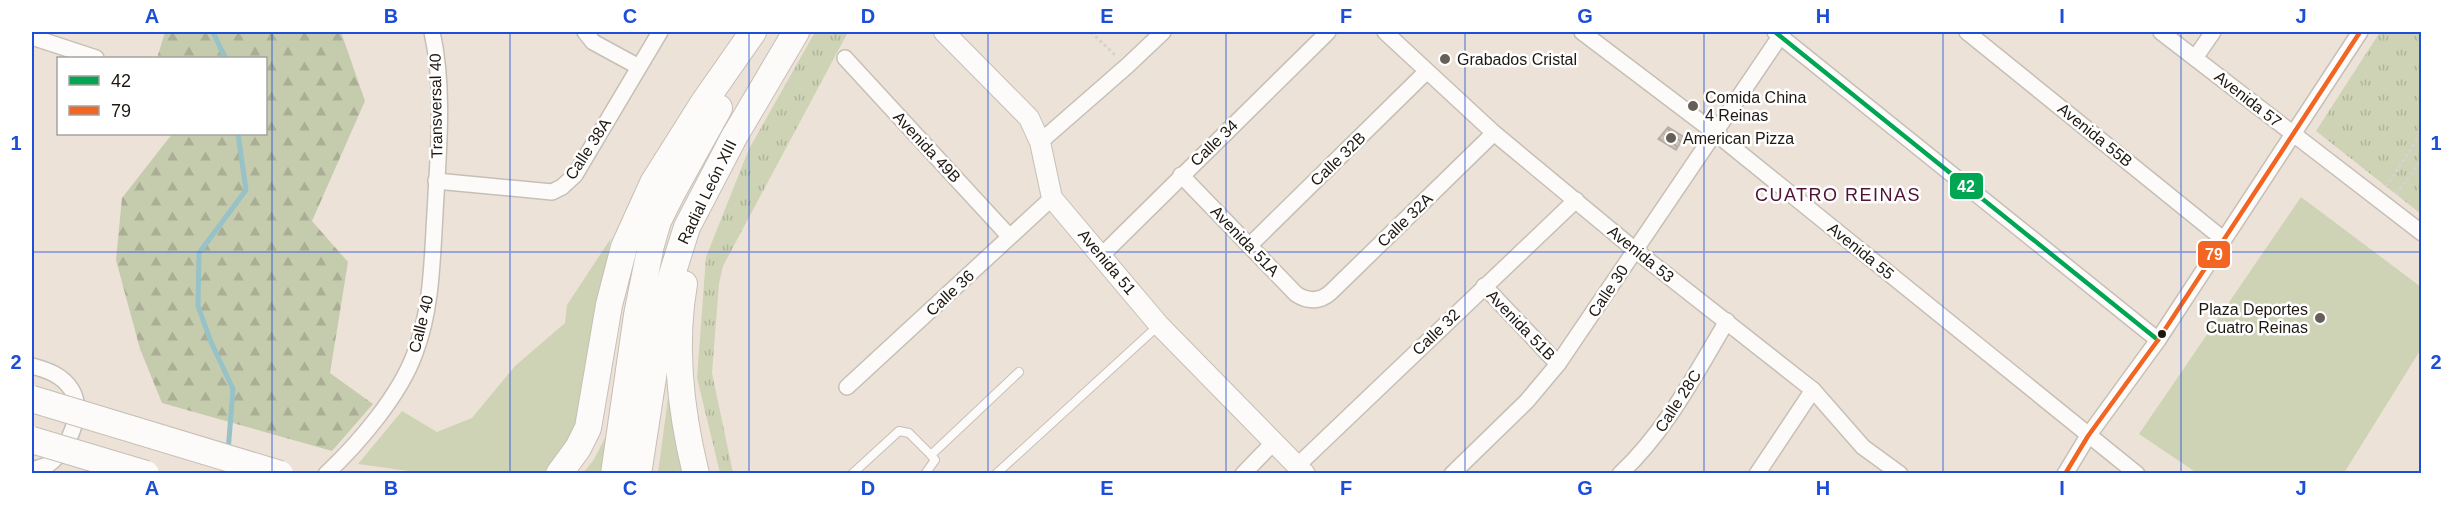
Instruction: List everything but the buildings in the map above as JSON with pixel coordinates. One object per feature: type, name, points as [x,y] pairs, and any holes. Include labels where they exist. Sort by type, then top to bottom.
[{"type":"highway","points":[[560,474],[578,448],[588,428],[609,305],[624,247],[653,183],[704,102],[753,32]]},
{"type":"highway","name":"Radial León XIII","points":[[614,474],[642,284],[658,221],[762,32]]},
{"type":"highway","name":"Radial León XIII","points":[[638,474],[669,284],[687,227],[734,137],[796,32]]},
{"type":"highway","points":[[696,474],[685,432],[680,364],[679,327],[683,286],[689,260],[734,137]]},
{"type":"highway","points":[[32,399],[282,472]]},
{"type":"highway","points":[[32,440],[147,474]]},
{"type":"street","name":"Transversal 40","points":[[432,32],[437,56],[439,98],[436,182]]},
{"type":"street","points":[[585,32],[593,42],[639,67]]},
{"type":"street","name":"Calle 38A","points":[[436,182],[552,192],[562,187],[575,175],[660,32]]},
{"type":"street","name":"Avenida 51","points":[[944,32],[1029,118],[1040,142],[1052,198],[1159,325],[1301,470]]},
{"type":"street","points":[[1040,142],[1163,32]]},
{"type":"street","name":"Calle 34","points":[[1102,255],[1328,32]]},
{"type":"street","name":"Avenida 53","points":[[1385,32],[1494,133],[1635,250],[1813,390],[1863,447],[1895,472]]},
{"type":"street","name":"Avenida 55","points":[[1582,32],[1714,132],[2137,474]]},
{"type":"street","name":"Avenida 55B","points":[[1967,32],[2223,239]]},
{"type":"street","name":"Avenida 57","points":[[2161,32],[2421,233]]},
{"type":"street","points":[[2195,58],[2213,32]]},
{"type":"street","points":[[2065,474],[2088,436],[2158,340],[2360,32]]},
{"type":"street","points":[[1780,33],[2158,340]]},
{"type":"street","name":"Calle 30","points":[[1462,470],[1527,401],[1558,364],[1780,33]]},
{"type":"street","points":[[32,37],[93,57]]},
{"type":"street","name":"Avenida 49B","points":[[845,58],[1009,236]]},
{"type":"street","name":"Calle 32B","points":[[1250,245],[1426,72]]},
{"type":"street","name":"Calle 32A","points":[[1312,300],[1324,298],[1331,292],[1494,133]]},
{"type":"street","name":"Avenida 51A","points":[[1181,175],[1296,294],[1312,300]]},
{"type":"street","name":"Calle 40","points":[[326,474],[347,454],[389,401],[415,354],[429,303],[436,182]]},
{"type":"street","name":"Calle 36","points":[[848,387],[1052,198]]},
{"type":"street","name":"Calle 32","points":[[1301,470],[1484,286],[1576,200]]},
{"type":"street","name":"Avenida 51B","points":[[1484,286],[1558,364]]},
{"type":"street","name":"Calle 28C","points":[[1620,474],[1643,452],[1675,407],[1727,321]]},
{"type":"street","points":[[32,366],[49,371],[62,380],[72,390],[76,404],[72,433],[60,454],[48,465],[32,470]]},
{"type":"street","points":[[1757,474],[1813,390]]},
{"type":"street","points":[[1243,474],[1274,442]]},
{"type":"lane","points":[[996,474],[1159,325]]},
{"type":"lane","points":[[931,455],[1019,372]]},
{"type":"lane","points":[[852,474],[899,431],[909,434],[935,460],[925,474]]},
{"type":"path","points":[[1091,32],[1127,66]]},
{"type":"path","points":[[2421,132],[2386,186],[2396,195],[2421,160]]},
{"type":"green space","points":[[165,32],[341,32],[365,101],[312,221],[348,262],[330,373],[373,404],[332,451],[162,403],[140,349],[116,260],[122,198],[171,135],[267,135],[267,57],[157,57]]},
{"type":"green space","points":[[815,32],[848,32],[723,266],[719,284],[712,373],[733,473],[720,473],[697,378],[706,257],[749,149]]},
{"type":"green space","points":[[2380,32],[2421,32],[2421,214],[2316,131]]},
{"type":"green space","name":"Plaza Deportes Cuatro Reinas","points":[[2301,197],[2421,287],[2421,349],[2344,473],[2197,473],[2139,434]]},
{"type":"green space","points":[[611,238],[588,382],[570,440],[548,471],[543,474],[430,474],[358,464],[402,411],[437,432],[472,418],[515,366],[565,323],[567,305]]},
{"type":"green space","points":[[672,368],[686,473],[658,473]]},
{"type":"green space","points":[[614,421],[602,473],[582,474],[593,461]]},
{"type":"waterway","points":[[213,32],[225,57]]},
{"type":"waterway","points":[[228,452],[233,389],[211,342],[198,306],[199,253],[246,190],[238,135]]},
{"type":"transit line","name":"42","points":[[1775,32],[2158,340]]},
{"type":"transit line","name":"79","points":[[2065,474],[2088,436],[2158,340],[2360,32]]},
{"type":"place","name":"Grabados Cristal","points":[[1445,59]]},
{"type":"place","name":"Comida China 4 Reinas","points":[[1693,106]]},
{"type":"place","name":"American Pizza","points":[[1671,138]]},
{"type":"place","name":"Plaza Deportes Cuatro Reinas","points":[[2320,318]]},
{"type":"district","name":"CUATRO REINAS","points":[[1838,195]]}]
